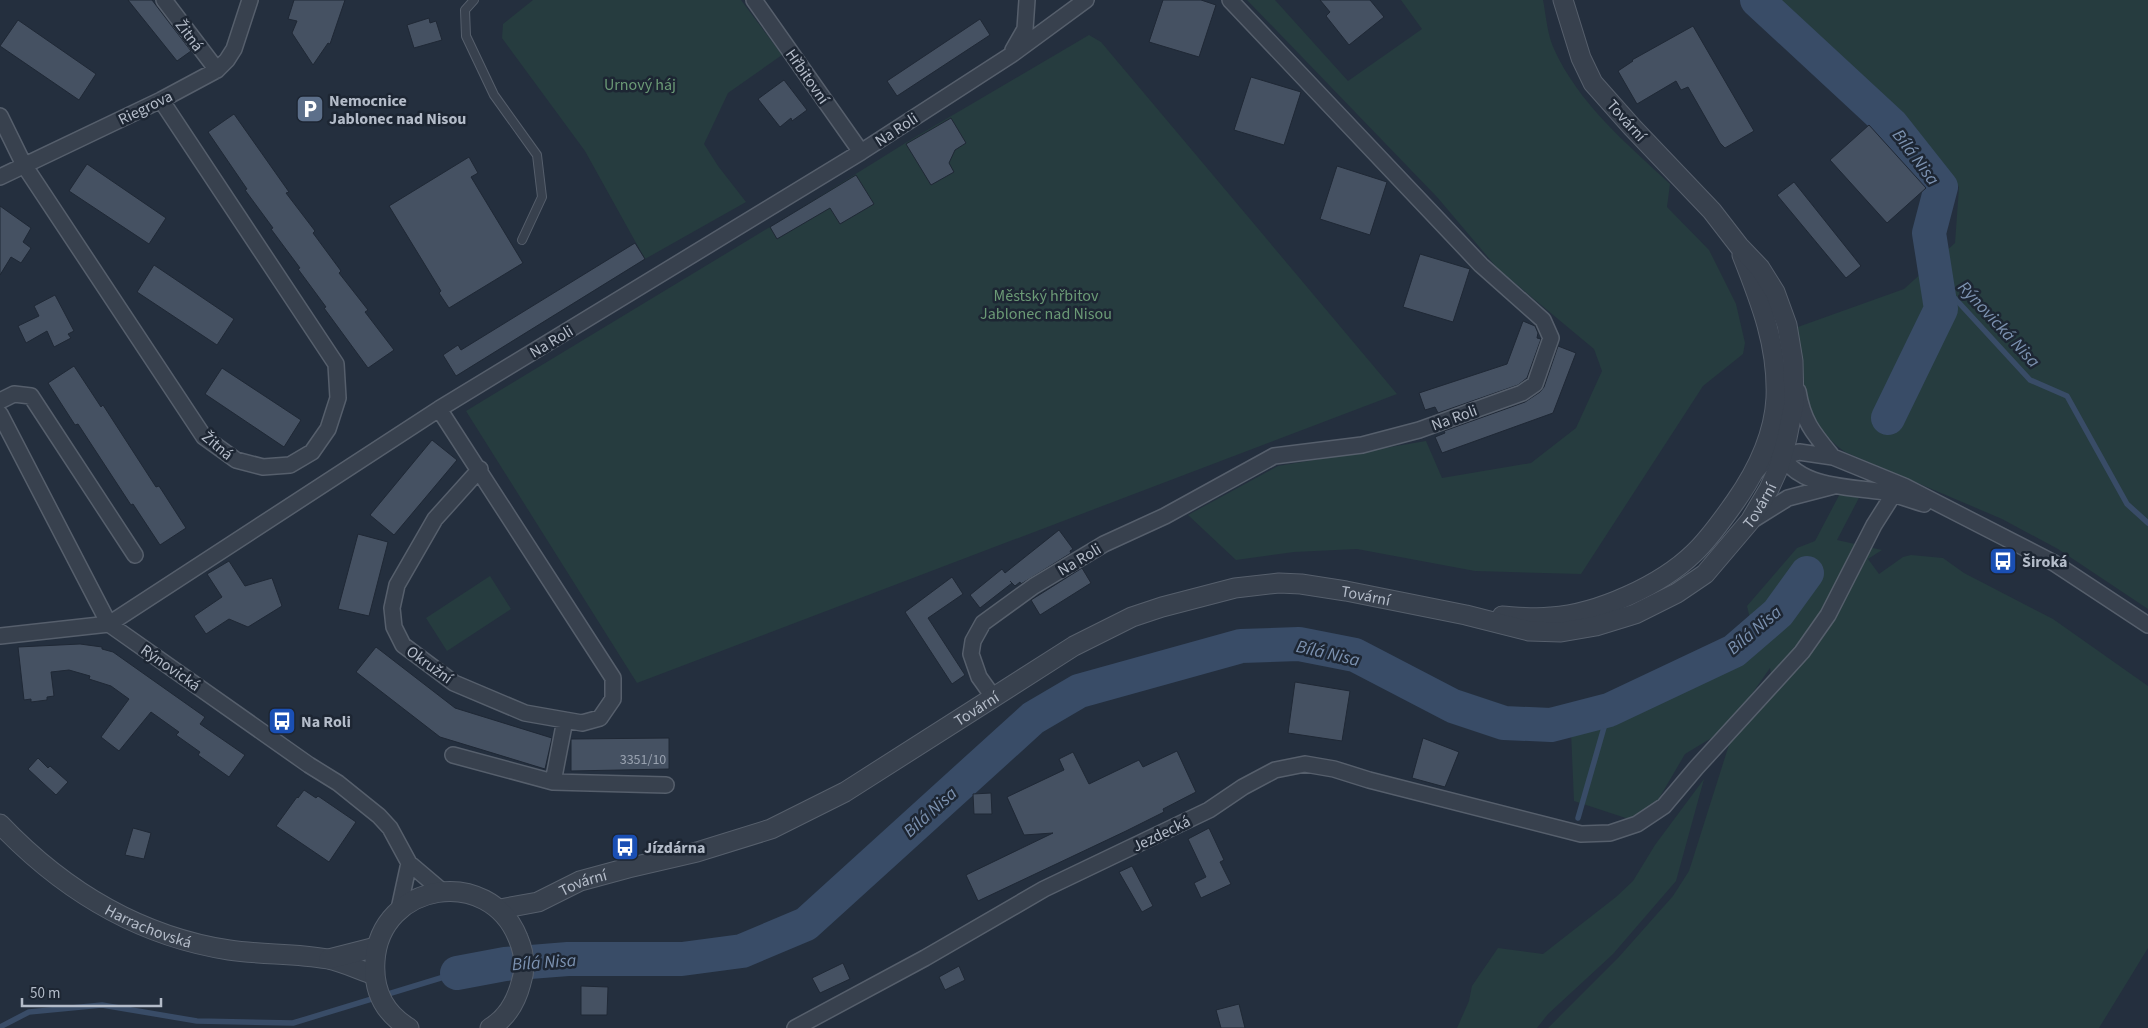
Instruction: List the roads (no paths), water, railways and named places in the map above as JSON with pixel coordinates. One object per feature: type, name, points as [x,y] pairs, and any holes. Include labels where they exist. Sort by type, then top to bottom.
[{"type":"street","name":"Žitná","points":[[164,0],[217,70]]},
{"type":"street","name":"Hřbitovní","points":[[754,0],[861,152]]},
{"type":"street","points":[[1011,55],[1026,29],[1027,0]]},
{"type":"street","name":"Na Roli","points":[[0,636],[109,624],[440,409],[861,152],[1011,55],[1086,0]]},
{"type":"street","name":"Na Roli","points":[[994,698],[979,677],[971,654],[973,641],[983,623],[1042,582],[1104,544],[1165,516],[1274,456],[1362,445],[1419,430],[1522,393],[1535,384],[1551,338],[1543,320],[1481,265],[1230,0]]},
{"type":"street","name":"Tovární","points":[[500,909],[538,902],[580,881],[697,852],[772,829],[845,792],[1074,646],[1111,627],[1162,607],[1235,588],[1266,584],[1301,584],[1466,615],[1529,631],[1561,632],[1596,626],[1635,614],[1677,593],[1705,574],[1750,521],[1769,489],[1782,457],[1794,403],[1793,361],[1787,325],[1775,292],[1760,268],[1738,246],[1712,212],[1593,83],[1580,58],[1563,0]]},
{"type":"street","name":"Riegrova","points":[[0,177],[161,100],[217,70],[234,49],[247,4]]},
{"type":"street","name":"Žitná","points":[[0,116],[24,165],[204,437],[236,460],[263,468],[290,464],[312,452],[328,429],[338,398],[336,364],[161,100]]},
{"type":"street","name":"Tovární","points":[[1466,615],[1551,618],[1579,612],[1630,594],[1657,580],[1694,554],[1714,532],[1753,475],[1771,432],[1776,399],[1775,367],[1765,314],[1738,246]]},
{"type":"street","points":[[1793,361],[1801,410],[1812,432],[1833,457]]},
{"type":"street","points":[[0,401],[14,394],[31,396],[135,555]]},
{"type":"street","name":"Okružní","points":[[440,409],[480,469],[613,678],[613,699],[600,718],[582,723],[524,713],[454,683],[403,645],[394,627],[392,608],[397,585],[435,519],[480,469]]},
{"type":"street","name":"Rýnovická","points":[[0,414],[109,624],[352,794],[379,816],[390,828],[409,863],[442,891]]},
{"type":"street","points":[[1771,432],[1782,457],[1797,472],[1834,486],[1893,495],[1954,512]]},
{"type":"street","points":[[1753,475],[1765,462],[1799,452],[1833,457],[1904,486],[2054,562],[2148,625]]},
{"type":"street","points":[[1750,521],[1788,498],[1834,486]]},
{"type":"street","name":"Jezdecká","points":[[795,1028],[925,958],[1044,889],[1209,810],[1242,787],[1275,770],[1305,764],[1334,769],[1369,780],[1581,834],[1610,833],[1637,824],[1664,806],[1696,767],[1802,652],[1828,615],[1874,525],[1893,495]]},
{"type":"street","points":[[553,782],[565,720]]},
{"type":"street","points":[[453,755],[553,782],[666,785]]},
{"type":"street","name":"Harrachovská","points":[[0,824],[44,866],[104,908],[126,919],[169,935],[207,946],[252,953],[328,959],[374,975]]},
{"type":"street","points":[[399,909],[409,863]]},
{"type":"street","points":[[396,1022],[379,994],[374,975],[376,947],[389,920],[399,909],[411,901],[442,891],[460,892],[478,897],[500,909],[518,939],[523,977],[518,995],[499,1026]]},
{"type":"street","points":[[518,939],[538,902]]},
{"type":"street","name":"Harrachovská","points":[[328,959],[376,947]]},
{"type":"lane","points":[[474,0],[465,10],[466,36],[494,95],[537,155],[542,197],[522,240]]},
{"type":"waterway","name":"Bílá Nisa","points":[[1757,0],[1892,125],[1941,187],[1929,233],[1941,309],[1888,418]]},
{"type":"waterway","name":"Rýnovická Nisa","points":[[1938,280],[2030,380],[2067,396],[2127,504],[2148,523]]},
{"type":"waterway","name":"Bílá Nisa","points":[[457,973],[505,964],[568,959],[682,959],[742,951],[806,924],[1033,718],[1079,691],[1241,646],[1299,644],[1355,655],[1453,706],[1504,723],[1551,725],[1609,710],[1734,651],[1778,613],[1807,573]]},
{"type":"waterway","points":[[1578,818],[1609,710]]},
{"type":"waterway","name":"Bílá Nisa","points":[[0,1027],[29,1012],[102,1005],[197,1021],[293,1023],[457,973]]},
{"type":"place","name":"Nemocnice Jablonec nad Nisou","points":[[310,109]]},
{"type":"place","name":"Široká","points":[[2003,561]]},
{"type":"place","name":"Na Roli","points":[[282,721]]},
{"type":"place","name":"Jízdárna","points":[[625,847]]},
{"type":"park label","name":"Urnový háj","points":[[640,84]]},
{"type":"park label","name":"Městský hřbitov Jablonec nad Nisou","points":[[1046,304]]}]
